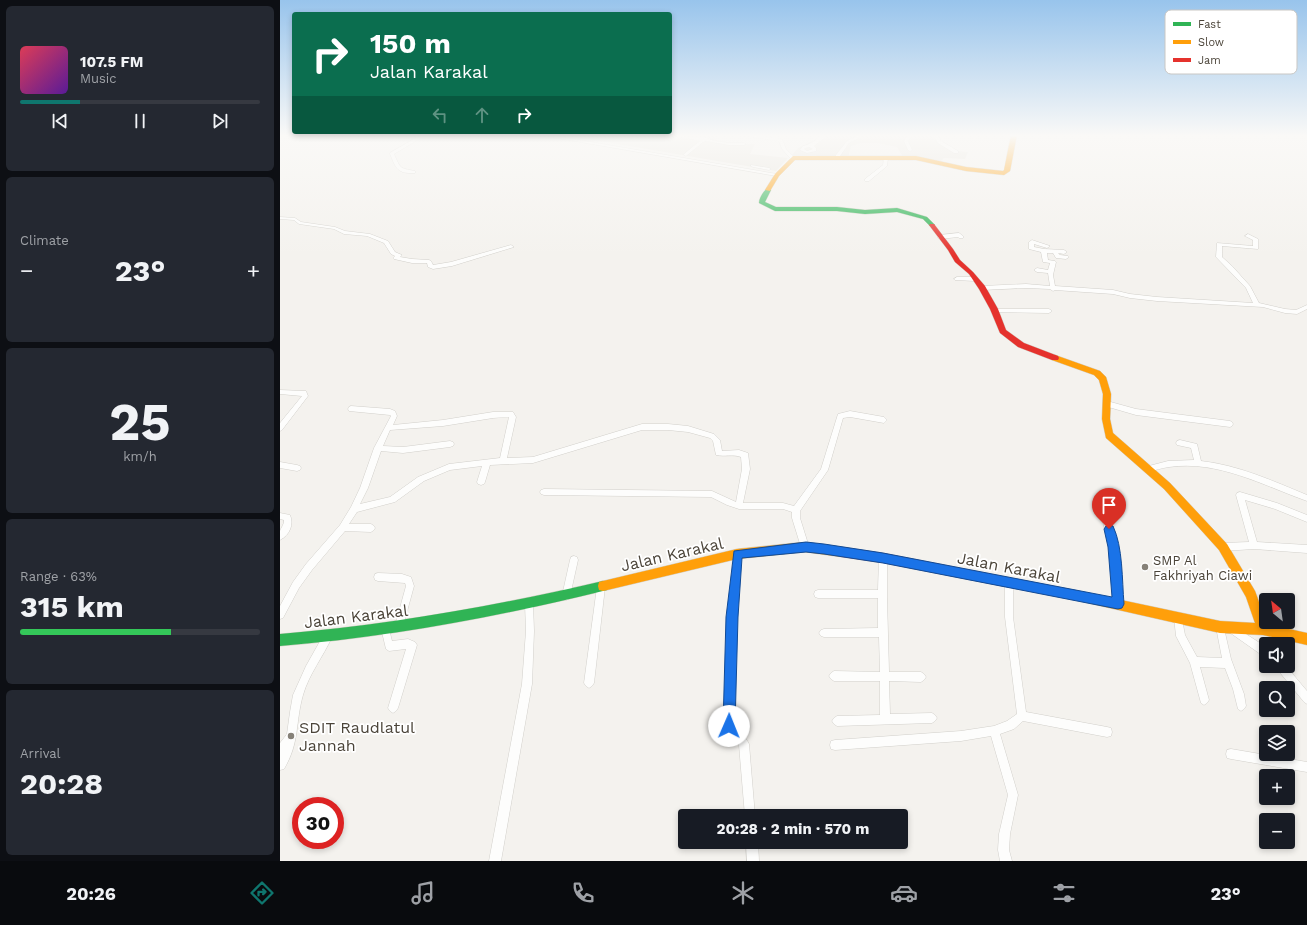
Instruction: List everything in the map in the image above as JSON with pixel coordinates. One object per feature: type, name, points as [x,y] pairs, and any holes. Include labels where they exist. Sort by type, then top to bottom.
[{"type":"street","points":[[777,175],[762,200],[762,204],[769,208],[795,210],[837,209],[865,212],[897,210],[925,218],[929,221],[951,250],[957,261],[971,273],[982,288],[1003,331],[1021,345],[1099,374],[1107,388],[1106,425],[1109,435],[1167,486],[1223,547],[1251,595],[1259,618]]},
{"type":"street","points":[[866,180],[872,175]]},
{"type":"street","points":[[280,218],[295,219],[299,223],[335,228],[344,232],[368,235],[386,242],[393,253],[399,255],[396,258],[412,262],[429,262],[430,266],[433,267],[452,264],[511,248]]},
{"type":"street","points":[[940,237],[959,235],[961,237]]},
{"type":"street","points":[[1248,236],[1255,239],[1256,248],[1219,244],[1219,257],[1248,287],[1257,305]]},
{"type":"street","points":[[1053,288],[1051,272],[1054,262],[1045,260],[1046,248],[1056,252],[1058,257],[1065,254]]},
{"type":"street","points":[[1037,270],[1051,272]]},
{"type":"street","points":[[957,279],[975,279]]},
{"type":"street","points":[[982,288],[1022,286],[1114,292],[1130,296],[1157,299],[1257,305],[1297,312],[1307,308]]},
{"type":"street","points":[[994,311],[1049,312]]},
{"type":"street","points":[[280,392],[304,393],[305,396],[280,428]]},
{"type":"street","points":[[1107,404],[1136,412],[1230,424]]},
{"type":"street","points":[[280,615],[296,585],[309,567],[343,527],[354,509],[364,488],[378,448],[394,416],[393,413],[351,409]]},
{"type":"street","points":[[388,428],[443,423],[493,415],[511,414],[513,416],[513,424],[504,461]]},
{"type":"street","points":[[806,547],[796,518],[796,510],[824,470],[840,416],[850,414],[884,420]]},
{"type":"street","points":[[354,509],[392,500],[421,479],[449,467],[504,461],[533,460],[642,427],[688,429],[715,438],[718,450],[721,453],[741,453],[746,457],[744,485],[739,506]]},
{"type":"street","points":[[1180,443],[1194,446],[1198,463]]},
{"type":"street","points":[[378,448],[403,450],[450,444]]},
{"type":"street","points":[[482,482],[487,463]]},
{"type":"street","points":[[1148,469],[1169,463],[1198,463],[1256,476],[1307,498]]},
{"type":"street","points":[[280,465],[297,468]]},
{"type":"street","points":[[544,492],[712,494],[739,506],[783,506],[796,510]]},
{"type":"street","points":[[1254,545],[1240,495],[1277,506],[1307,519]]},
{"type":"street","points":[[1104,514],[1114,547],[1118,604]]},
{"type":"street","points":[[280,516],[287,517],[289,522],[286,529],[280,536]]},
{"type":"street","points":[[343,527],[371,528]]},
{"type":"street","points":[[1223,547],[1254,545],[1307,549]]},
{"type":"street","name":"Jalan Karakal","points":[[280,640],[327,636],[399,626],[529,604],[737,554],[806,547],[883,558],[1009,582],[1225,627],[1259,629]]},
{"type":"street","points":[[737,554],[732,617],[729,726],[732,731],[740,736],[744,744],[749,809]]},
{"type":"street","points":[[883,558],[881,594],[882,632],[886,677],[885,720]]},
{"type":"street","points":[[566,596],[574,560]]},
{"type":"street","points":[[378,577],[402,578],[408,580],[410,586],[399,626]]},
{"type":"street","points":[[1009,582],[1010,637],[1022,716]]},
{"type":"street","points":[[589,683],[601,587]]},
{"type":"street","points":[[818,594],[881,594]]},
{"type":"street","points":[[495,861],[527,684],[530,631],[529,604]]},
{"type":"street","points":[[1178,617],[1181,636],[1194,662],[1204,700]]},
{"type":"street","points":[[1241,706],[1240,692],[1228,663],[1223,646],[1225,627],[1259,649]]},
{"type":"street","points":[[385,628],[389,646],[412,645],[393,708]]},
{"type":"street","name":"Jalan Karakal","points":[[1263,629],[1307,639]]},
{"type":"street","points":[[824,633],[882,632]]},
{"type":"street","points":[[280,765],[286,757],[291,744],[296,704],[302,684],[327,636]]},
{"type":"street","points":[[1194,662],[1228,663]]},
{"type":"street","points":[[1286,673],[1307,699]]},
{"type":"street","points":[[834,676],[921,677]]},
{"type":"street","points":[[835,745],[961,736],[994,731],[1010,725],[1022,716],[1107,732]]},
{"type":"street","points":[[837,721],[932,718]]},
{"type":"street","points":[[994,731],[1013,795],[1013,802],[1003,837],[1003,851],[1006,861]]},
{"type":"street","points":[[280,752],[292,735]]},
{"type":"street","points":[[1231,754],[1307,767]]},
{"type":"street","points":[[752,849],[753,861]]},
{"type":"traffic: fast","points":[[768,190],[762,200],[762,203],[775,209],[837,209],[865,212],[897,210],[925,218],[932,225]]},
{"type":"traffic: fast","points":[[280,640],[321,637],[402,627],[483,613],[603,586]]},
{"type":"traffic: slow","points":[[768,190],[777,175]]},
{"type":"traffic: slow","points":[[1055,358],[1097,373],[1103,379],[1107,394],[1106,419],[1109,435],[1167,486],[1223,547],[1251,595],[1259,618]]},
{"type":"traffic: slow","points":[[603,586],[737,554],[805,547],[842,552]]},
{"type":"traffic: slow","points":[[1074,595],[1220,627],[1263,629],[1307,639]]},
{"type":"traffic: jam","points":[[932,225],[951,250],[957,261],[971,273],[982,288],[994,309],[1003,331],[1021,345],[1055,358]]},
{"type":"traffic: jam","points":[[842,552],[883,558],[1074,595]]},
{"type":"place","name":"SMP Al Fakhriyah Ciawi","points":[[1145,567]]},
{"type":"place","name":"SDIT Raudlatul Jannah","points":[[291,736]]},
{"type":"route","points":[[729,726],[732,617],[737,554],[806,547],[824,549],[883,558],[1118,604],[1114,547],[1109,529]]}]
